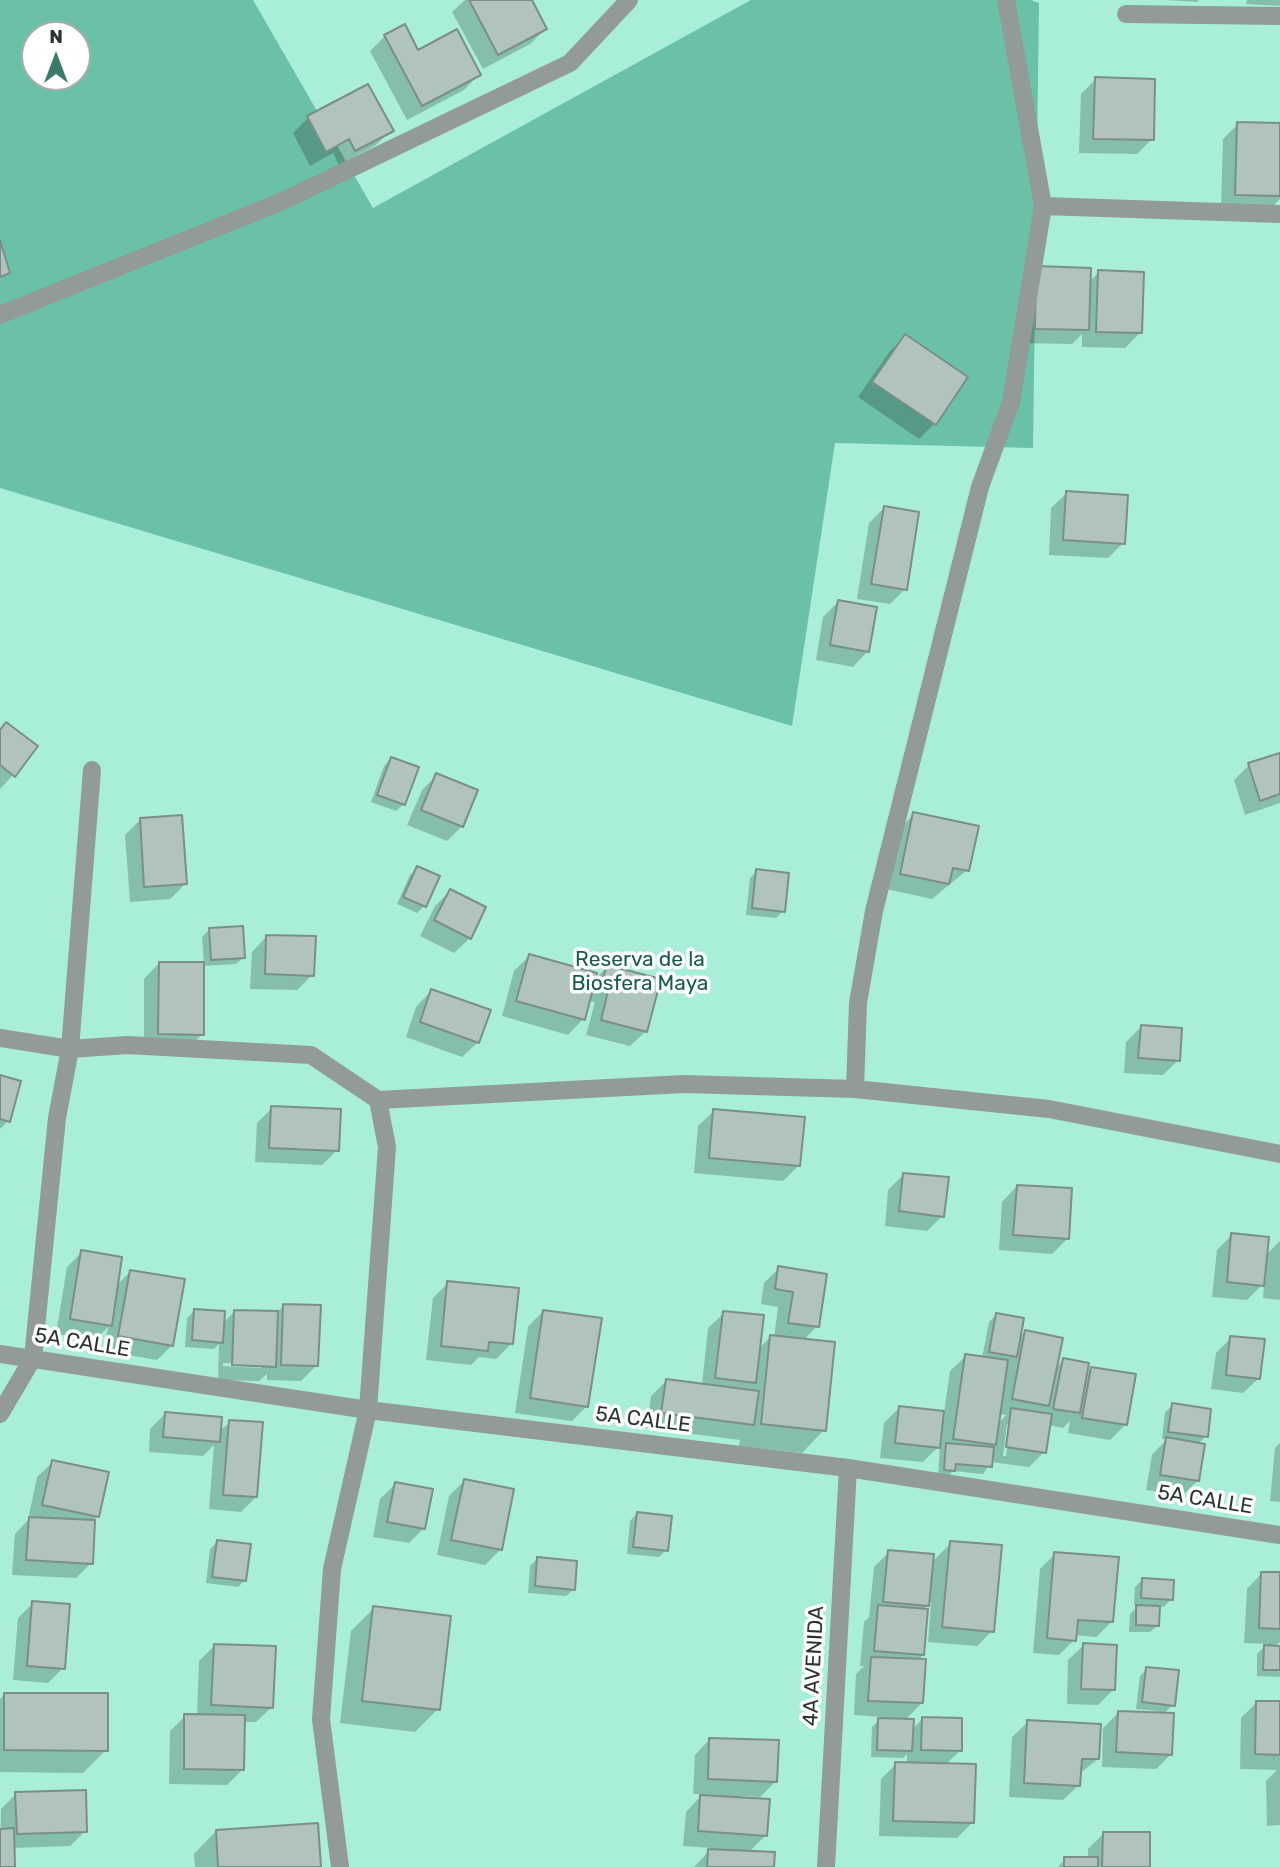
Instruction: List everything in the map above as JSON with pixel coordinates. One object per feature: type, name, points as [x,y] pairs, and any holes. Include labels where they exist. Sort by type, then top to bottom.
[{"type":"street","points":[[0,315],[285,200],[570,63],[629,0]]},
{"type":"street","points":[[855,1089],[858,1003],[874,911],[980,487],[1011,402],[1043,206],[1006,0]]},
{"type":"street","points":[[1126,14],[1280,16]]},
{"type":"street","points":[[1043,206],[1280,214]]},
{"type":"street","points":[[0,1414],[33,1358],[57,1118],[70,1049],[92,770]]},
{"type":"street","points":[[0,1038],[70,1049],[127,1045],[311,1055],[378,1100],[684,1084],[855,1089],[1049,1109],[1280,1154]]},
{"type":"street","points":[[340,1867],[321,1719],[332,1569],[368,1410],[387,1147],[378,1100]]},
{"type":"street","name":"5A CALLE","points":[[0,1354],[368,1410],[848,1468],[1280,1535]]},
{"type":"street","name":"4A AVENIDA","points":[[826,1867],[848,1468]]},
{"type":"green space","name":"Reserva de la Biosfera Maya","points":[[0,0],[1280,0],[1280,1867],[0,1867]]},
{"type":"green space","points":[[0,0],[253,0],[373,208],[751,0],[1030,0],[1039,3],[1033,448],[835,443],[792,726],[0,488]]},
{"type":"building","points":[[469,0],[532,0],[547,29],[498,55]]},
{"type":"building","points":[[405,24],[418,50],[457,29],[481,75],[422,106],[384,35]]},
{"type":"building","points":[[1095,77],[1155,79],[1154,140],[1093,139]]},
{"type":"building","points":[[368,84],[394,131],[355,151],[349,139],[326,152],[307,116]]},
{"type":"building","points":[[1237,122],[1280,123],[1280,196],[1235,195]]},
{"type":"building","points":[[0,240],[10,273],[0,277]]},
{"type":"building","points":[[1036,266],[1091,268],[1089,330],[1035,329]]},
{"type":"building","points":[[1098,270],[1144,272],[1142,333],[1096,332]]},
{"type":"building","points":[[905,334],[968,377],[936,425],[872,382]]},
{"type":"building","points":[[1066,491],[1128,495],[1125,544],[1063,540]]},
{"type":"building","points":[[884,506],[919,512],[907,590],[871,584]]},
{"type":"building","points":[[838,600],[877,607],[869,652],[830,645]]},
{"type":"building","points":[[6,722],[38,746],[15,777],[0,765],[0,730]]},
{"type":"building","points":[[1280,753],[1280,794],[1260,801],[1248,763]]},
{"type":"building","points":[[391,757],[419,767],[405,805],[377,795]]},
{"type":"building","points":[[436,773],[478,790],[463,827],[421,810]]},
{"type":"building","points":[[913,812],[979,826],[969,871],[953,868],[949,884],[900,874]]},
{"type":"building","points":[[182,815],[187,884],[144,887],[140,818]]},
{"type":"building","points":[[417,866],[440,876],[426,907],[403,897]]},
{"type":"building","points":[[756,869],[789,873],[785,912],[752,908]]},
{"type":"building","points":[[450,889],[486,907],[471,939],[434,920]]},
{"type":"building","points":[[243,926],[245,958],[211,960],[209,928]]},
{"type":"building","points":[[266,935],[316,936],[314,976],[265,974]]},
{"type":"building","points":[[529,954],[597,973],[585,1020],[516,1001]]},
{"type":"building","points":[[159,962],[204,962],[204,1035],[158,1034]]},
{"type":"building","points":[[607,965],[661,979],[647,1032],[601,1020],[609,987],[601,985]]},
{"type":"building","points":[[431,989],[491,1010],[479,1043],[420,1022]]},
{"type":"building","points":[[1141,1025],[1182,1028],[1180,1061],[1138,1058]]},
{"type":"building","points":[[0,1075],[21,1081],[10,1122],[0,1119]]},
{"type":"building","points":[[271,1106],[341,1109],[339,1151],[269,1148]]},
{"type":"building","points":[[713,1109],[805,1117],[800,1166],[709,1158]]},
{"type":"building","points":[[903,1173],[949,1177],[944,1217],[899,1211]]},
{"type":"building","points":[[1017,1185],[1072,1188],[1069,1239],[1013,1235]]},
{"type":"building","points":[[1231,1233],[1269,1237],[1264,1286],[1227,1282]]},
{"type":"building","points":[[81,1250],[122,1257],[112,1326],[70,1319]]},
{"type":"building","points":[[778,1266],[827,1274],[819,1327],[788,1323],[793,1292],[775,1289]]},
{"type":"building","points":[[130,1270],[185,1279],[173,1346],[118,1336]]},
{"type":"building","points":[[447,1281],[519,1288],[513,1344],[489,1342],[488,1351],[441,1346]]},
{"type":"building","points":[[283,1304],[321,1305],[318,1366],[281,1365]]},
{"type":"building","points":[[194,1309],[225,1311],[223,1343],[192,1340]]},
{"type":"building","points":[[234,1310],[278,1311],[276,1367],[232,1365]]},
{"type":"building","points":[[543,1310],[602,1318],[588,1407],[530,1398]]},
{"type":"building","points":[[723,1311],[764,1315],[756,1383],[715,1378]]},
{"type":"building","points":[[996,1313],[1024,1318],[1017,1357],[989,1352]]},
{"type":"building","points":[[1025,1330],[1063,1338],[1049,1406],[1012,1399]]},
{"type":"building","points":[[770,1335],[835,1342],[826,1431],[761,1424]]},
{"type":"building","points":[[1230,1336],[1265,1339],[1260,1379],[1226,1375]]},
{"type":"building","points":[[965,1354],[1008,1360],[996,1445],[953,1439]]},
{"type":"building","points":[[1063,1358],[1089,1363],[1080,1413],[1053,1409]]},
{"type":"building","points":[[1091,1367],[1136,1374],[1127,1425],[1082,1418]]},
{"type":"building","points":[[666,1379],[759,1391],[754,1425],[661,1413]]},
{"type":"building","points":[[1172,1403],[1211,1409],[1208,1437],[1168,1432]]},
{"type":"building","points":[[899,1406],[944,1411],[940,1448],[895,1443]]},
{"type":"building","points":[[1011,1408],[1052,1414],[1046,1453],[1006,1447]]},
{"type":"building","points":[[165,1412],[222,1417],[220,1442],[163,1437]]},
{"type":"building","points":[[229,1420],[263,1422],[257,1497],[223,1495]]},
{"type":"building","points":[[1166,1437],[1205,1444],[1199,1481],[1160,1475]]},
{"type":"building","points":[[946,1443],[994,1447],[992,1467],[956,1464],[955,1471],[944,1470]]},
{"type":"building","points":[[52,1460],[109,1472],[99,1517],[42,1505]]},
{"type":"building","points":[[464,1479],[514,1489],[502,1550],[451,1540]]},
{"type":"building","points":[[395,1482],[433,1489],[425,1529],[387,1522]]},
{"type":"building","points":[[637,1512],[672,1516],[668,1551],[633,1547]]},
{"type":"building","points":[[29,1517],[95,1520],[93,1564],[26,1560]]},
{"type":"building","points":[[217,1540],[251,1544],[246,1581],[212,1577]]},
{"type":"building","points":[[950,1541],[1002,1545],[994,1632],[942,1627]]},
{"type":"building","points":[[888,1550],[934,1554],[929,1606],[883,1602]]},
{"type":"building","points":[[1054,1552],[1119,1557],[1113,1622],[1078,1620],[1076,1641],[1047,1638]]},
{"type":"building","points":[[537,1557],[577,1561],[575,1590],[535,1586]]},
{"type":"building","points":[[1261,1572],[1280,1572],[1280,1629],[1259,1628]]},
{"type":"building","points":[[1142,1578],[1174,1580],[1173,1600],[1141,1598]]},
{"type":"building","points":[[32,1601],[70,1604],[65,1669],[27,1666]]},
{"type":"building","points":[[878,1605],[928,1609],[924,1655],[874,1651]]},
{"type":"building","points":[[1136,1605],[1160,1606],[1159,1626],[1136,1625]]},
{"type":"building","points":[[373,1606],[451,1616],[440,1710],[362,1701]]},
{"type":"building","points":[[1083,1643],[1117,1645],[1115,1690],[1081,1689]]},
{"type":"building","points":[[214,1644],[276,1646],[273,1708],[211,1705]]},
{"type":"building","points":[[1264,1645],[1280,1646],[1280,1670],[1263,1670]]},
{"type":"building","points":[[871,1657],[926,1659],[923,1703],[868,1701]]},
{"type":"building","points":[[1146,1667],[1179,1670],[1175,1706],[1142,1702]]},
{"type":"building","points":[[4,1693],[108,1693],[108,1751],[4,1750]]},
{"type":"building","points":[[1256,1701],[1280,1701],[1280,1755],[1255,1754]]},
{"type":"building","points":[[1118,1711],[1174,1713],[1172,1755],[1116,1752]]},
{"type":"building","points":[[184,1714],[245,1715],[244,1770],[184,1769]]},
{"type":"building","points":[[922,1717],[962,1718],[962,1751],[921,1750]]},
{"type":"building","points":[[878,1718],[914,1719],[912,1751],[877,1750]]},
{"type":"building","points":[[1027,1720],[1101,1724],[1099,1759],[1082,1759],[1080,1786],[1024,1783]]},
{"type":"building","points":[[709,1738],[779,1740],[777,1782],[708,1779]]},
{"type":"building","points":[[895,1762],[976,1764],[974,1823],[893,1821]]},
{"type":"building","points":[[86,1790],[87,1832],[17,1834],[15,1792]]},
{"type":"building","points":[[700,1795],[770,1799],[767,1836],[698,1831]]},
{"type":"building","points":[[318,1823],[321,1867],[218,1867],[216,1830]]},
{"type":"building","points":[[14,1828],[15,1867],[0,1867],[0,1829]]},
{"type":"building","points":[[1103,1832],[1150,1832],[1150,1867],[1102,1867]]},
{"type":"building","points":[[708,1849],[775,1852],[774,1867],[707,1867]]},
{"type":"building","points":[[1064,1857],[1098,1857],[1098,1867],[1064,1867]]}]
